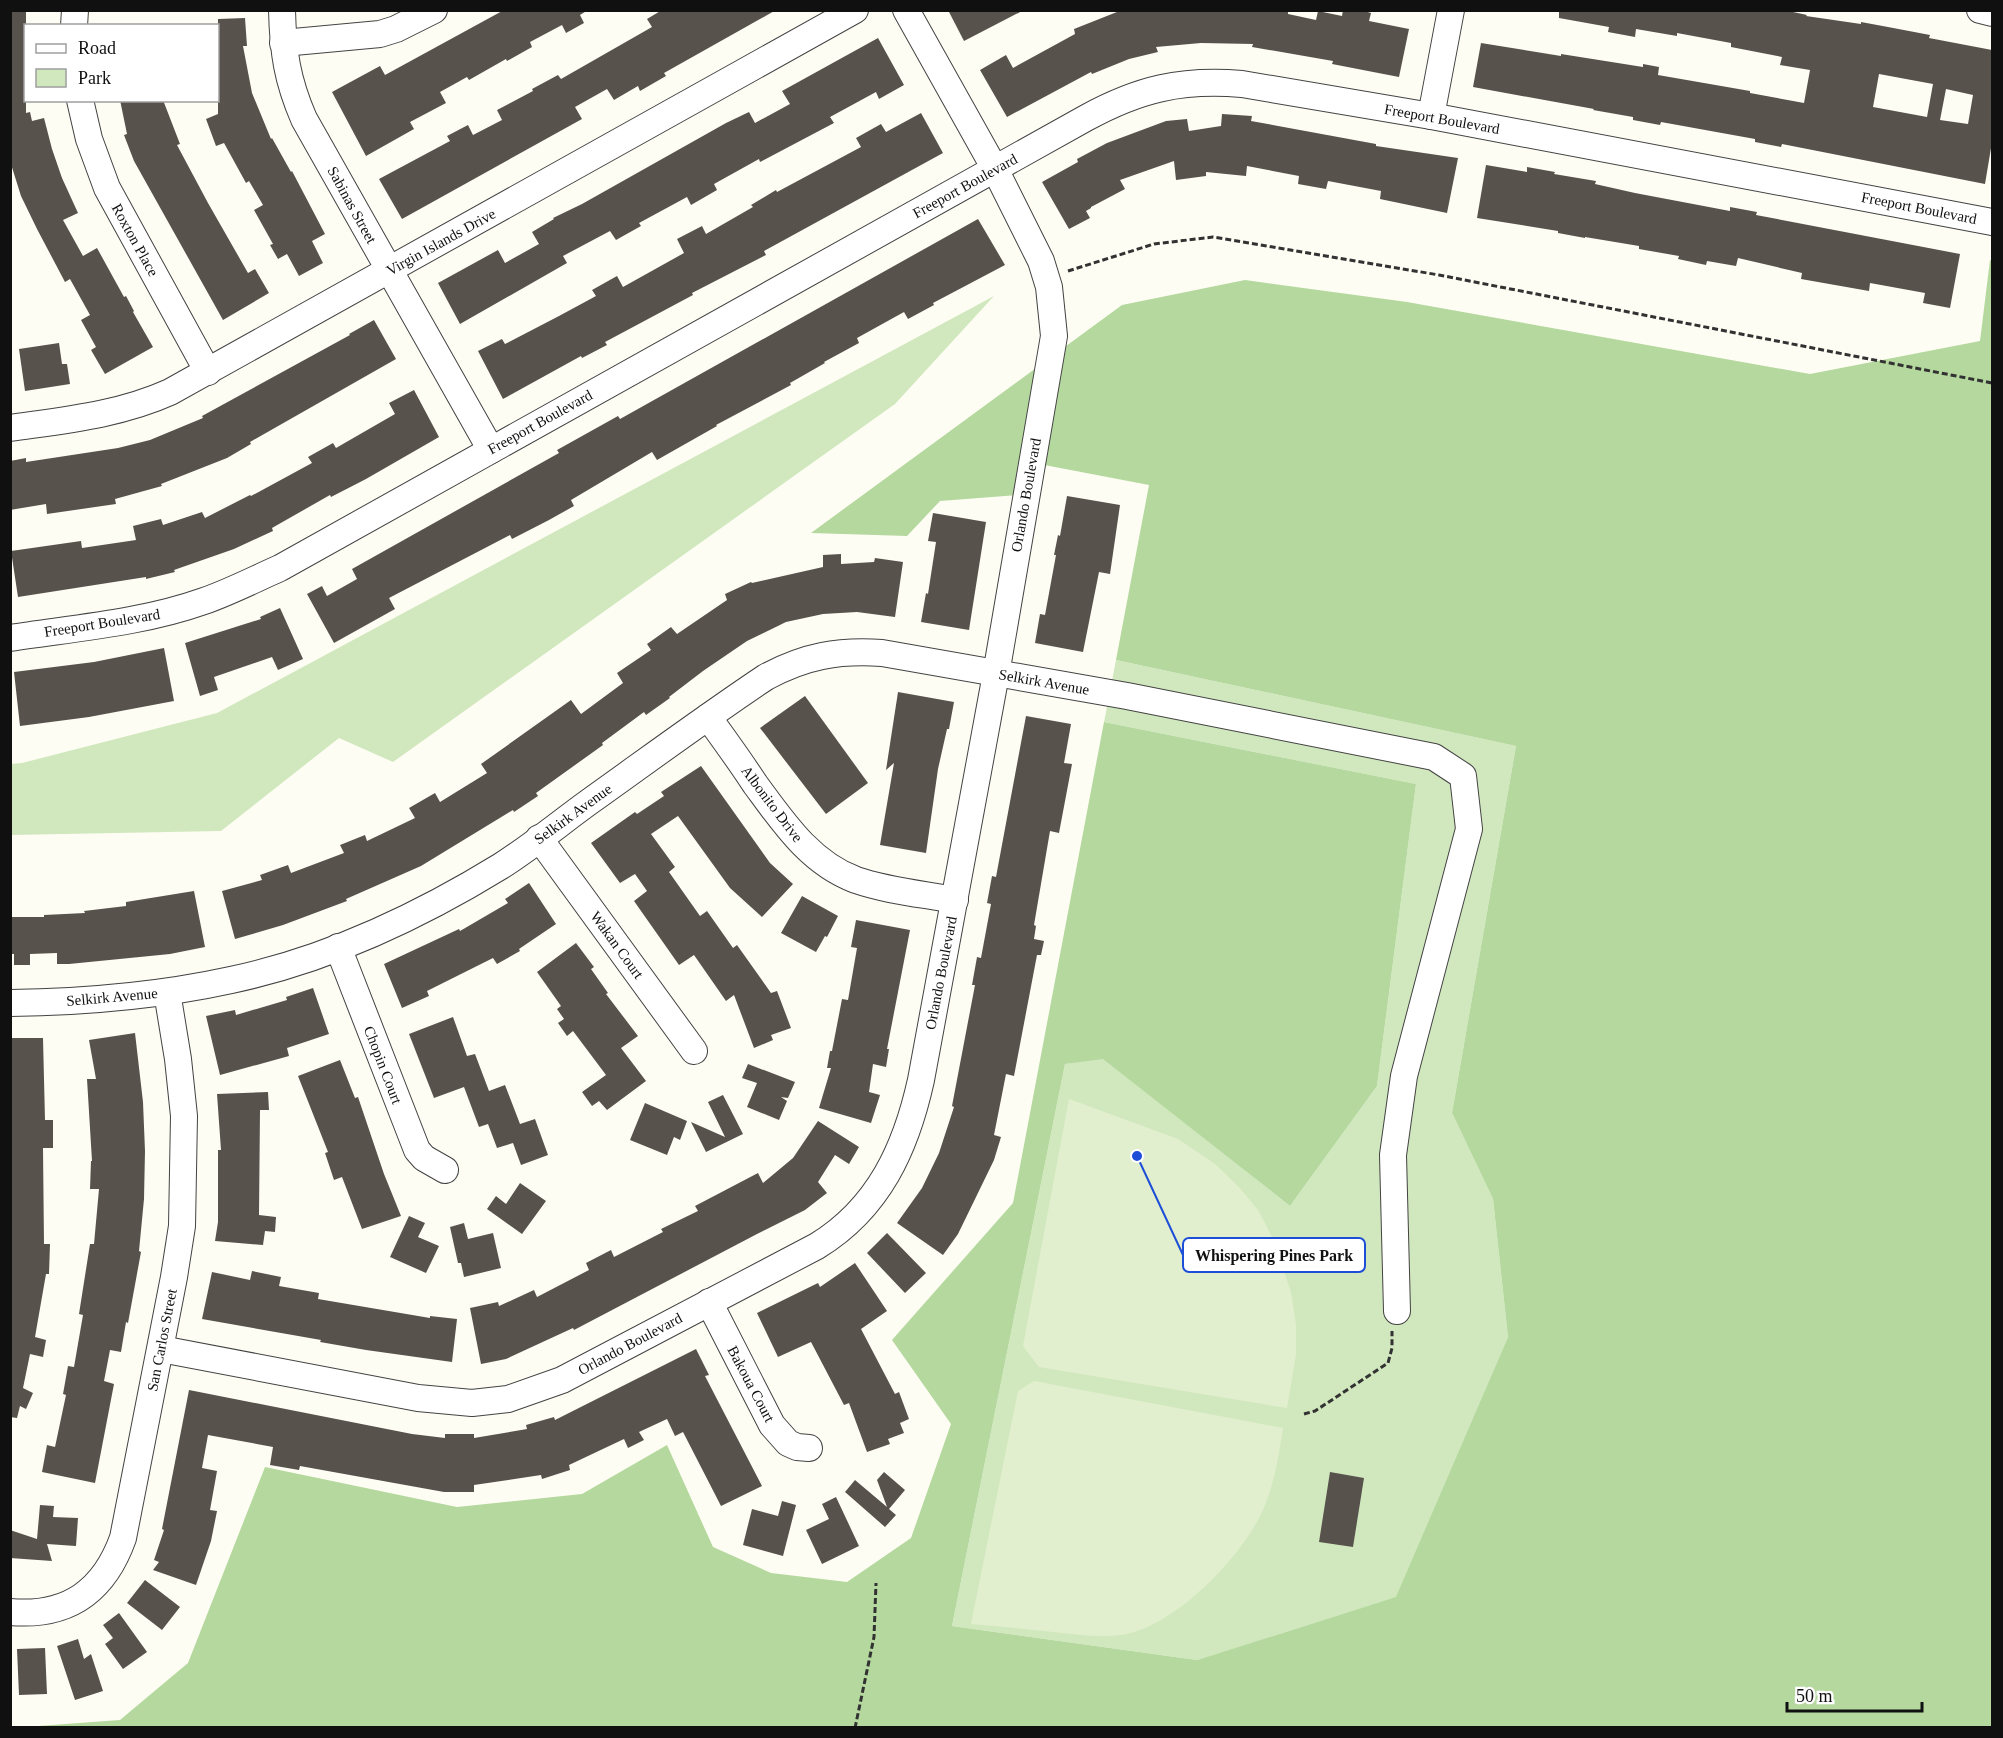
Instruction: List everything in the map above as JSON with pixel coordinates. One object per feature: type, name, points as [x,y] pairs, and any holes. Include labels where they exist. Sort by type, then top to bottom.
[{"type":"street","name":"Sabinas Street","points":[[282,10],[283,43],[290,84],[304,119],[491,450]]},
{"type":"street","points":[[283,43],[380,34],[396,29],[434,10]]},
{"type":"street","name":"Virgin Islands Drive","points":[[10,428],[125,410],[161,396],[389,272],[855,10]]},
{"type":"street","name":"Orlando Boulevard","points":[[161,1349],[418,1398],[472,1403],[492,1402],[522,1395],[562,1380],[830,1238],[859,1212],[886,1176],[905,1138],[916,1104],[996,674],[1054,336],[1049,287],[1041,261],[995,169],[906,10]]},
{"type":"street","points":[[1431,117],[1451,10]]},
{"type":"street","points":[[1980,10],[1992,13]]},
{"type":"street","name":"Freeport Boulevard","points":[[10,638],[145,617],[205,601],[280,568],[995,169],[1129,97],[1148,91],[1194,83],[1242,84],[1992,222]]},
{"type":"street","name":"Roxton Place","points":[[81,102],[96,162],[107,188],[208,372]]},
{"type":"street","name":"Selkirk Avenue","points":[[10,1003],[78,1002],[167,992],[243,977],[338,947],[409,917],[503,864],[766,676],[787,665],[833,652],[882,652],[1127,696],[1434,757],[1463,776],[1469,830],[1404,1076],[1393,1155],[1394,1321]]},
{"type":"street","name":"Albonito Drive","points":[[708,717],[784,824],[820,860],[855,879],[875,885],[955,900]]},
{"type":"street","name":"Wakan Court","points":[[539,838],[694,1051]]},
{"type":"street","name":"Chopin Court","points":[[338,947],[417,1150],[424,1158],[445,1170]]},
{"type":"street","name":"San Carlos Street","points":[[10,1612],[56,1610],[86,1595],[110,1569],[118,1554],[128,1518],[179,1252],[184,1176],[182,1096],[167,992]]},
{"type":"street","name":"Bakoua Court","points":[[709,1302],[772,1425],[788,1443],[797,1447],[809,1448]]},
{"type":"path","points":[[1046,278],[1154,244],[1213,237],[1439,275],[1992,382]]},
{"type":"path","points":[[1304,1414],[1315,1412],[1388,1363],[1392,1348],[1394,1321]]},
{"type":"path","points":[[855,1728],[874,1636],[876,1583]]},
{"type":"green space","points":[[1990,260],[1992,261],[1992,1727],[11,1728],[120,1720],[188,1663],[265,1467],[457,1507],[582,1494],[667,1445],[713,1547],[771,1573],[847,1582],[911,1538],[951,1424],[892,1340],[1013,1203],[1104,722],[1416,784],[1377,1086],[1290,1206],[1103,1059],[1065,1064],[952,1626],[1197,1660],[1396,1597],[1508,1337],[1493,1199],[1452,1113],[1516,746],[1116,660],[1149,485],[1034,463],[1030,494],[940,501],[907,536],[811,533],[1122,305],[1245,280],[1407,302],[1810,374],[1980,341]]},
{"type":"green space","points":[[994,296],[895,404],[393,762],[339,738],[221,831],[11,835],[11,764],[217,713]]},
{"type":"green space","points":[[1116,660],[1516,746],[1452,1113],[1493,1199],[1508,1337],[1397,1597],[1197,1660],[952,1626],[1065,1064],[1103,1058],[1290,1206],[1377,1086],[1416,784],[1104,722]]},
{"type":"green space","points":[[1069,1099],[1178,1139],[1215,1164],[1258,1210],[1272,1237],[1291,1292],[1296,1325],[1296,1354],[1287,1408],[1039,1367],[1023,1346]]},
{"type":"green space","points":[[1034,1381],[1283,1428],[1268,1498],[1258,1520],[1234,1556],[1200,1591],[1180,1607],[1141,1630],[1121,1635],[1095,1636],[971,1624],[1018,1391]]},
{"type":"building","points":[[10,10],[26,10],[24,102],[26,102],[26,113],[30,112],[32,121],[44,118],[62,178],[78,213],[63,220],[83,256],[97,248],[153,347],[105,374],[91,350],[96,347],[81,320],[90,315],[70,279],[65,282],[37,229],[21,196],[10,161]]},
{"type":"building","points":[[504,10],[588,10],[580,15],[584,23],[566,33],[562,25],[530,42],[532,47],[507,61],[506,59],[469,80],[467,77],[440,92],[446,103],[410,122],[414,129],[366,156],[332,92],[380,66],[385,75]]},
{"type":"building","points":[[662,10],[776,10],[664,73],[666,76],[640,91],[638,86],[614,100],[607,89],[575,107],[582,119],[402,219],[379,179],[450,141],[447,136],[468,125],[473,135],[502,120],[497,110],[558,75],[561,79],[652,27],[647,19]]},
{"type":"building","points":[[948,10],[1024,10],[964,41]]},
{"type":"building","points":[[1122,10],[1288,10],[1288,14],[1316,20],[1318,11],[1342,16],[1343,10],[1361,10],[1371,13],[1369,21],[1409,29],[1399,77],[1332,64],[1333,61],[1252,47],[1253,44],[1201,43],[1156,47],[1158,52],[1129,59],[1092,74],[1091,72],[1007,117],[980,70],[1006,55],[1013,68],[1075,34],[1074,29]]},
{"type":"building","points":[[1559,10],[1784,10],[1806,16],[1861,24],[1861,22],[1930,35],[1929,38],[1992,50],[1992,142],[1985,184],[1782,144],[1781,147],[1755,142],[1755,139],[1661,122],[1660,125],[1633,120],[1633,117],[1473,87],[1481,43],[1643,67],[1643,64],[1659,67],[1658,75],[1804,103],[1810,70],[1780,65],[1782,57],[1731,47],[1731,43],[1677,33],[1677,36],[1636,29],[1635,37],[1608,32],[1609,27],[1559,18]],"holes":[[[1879,74],[1933,84],[1927,117],[1873,107]],[[1946,89],[1973,95],[1968,124],[1940,120]]]},
{"type":"building","points":[[245,18],[247,46],[243,46],[252,93],[271,139],[292,171],[325,234],[312,241],[323,263],[299,276],[287,254],[278,259],[270,245],[273,244],[254,210],[263,205],[249,181],[246,183],[224,143],[216,146],[206,119],[218,114],[218,19]]},
{"type":"building","points":[[878,38],[904,85],[879,99],[876,92],[830,117],[834,123],[760,162],[759,159],[714,184],[717,190],[691,205],[687,197],[639,223],[641,226],[616,240],[610,231],[563,256],[567,263],[460,324],[438,283],[498,250],[505,263],[539,244],[532,232],[553,218],[726,123],[749,112],[755,123],[790,104],[782,91]]},
{"type":"building","points":[[120,102],[164,102],[180,144],[177,145],[208,203],[248,273],[255,269],[269,293],[223,320],[134,161],[124,135],[127,134]]},
{"type":"building","points":[[921,113],[943,153],[764,251],[766,255],[605,342],[607,345],[582,358],[581,356],[503,399],[478,351],[502,339],[505,344],[559,316],[596,296],[592,290],[617,276],[623,287],[684,253],[677,239],[702,226],[706,234],[753,207],[751,205],[776,190],[777,192],[861,147],[856,138],[881,124],[886,132]]},
{"type":"building","points":[[1222,114],[1252,116],[1251,121],[1376,144],[1376,146],[1458,158],[1447,213],[1380,199],[1381,191],[1328,181],[1326,189],[1298,184],[1299,176],[1247,166],[1246,176],[1206,172],[1206,176],[1176,180],[1174,161],[1120,180],[1125,189],[1091,207],[1086,211],[1090,218],[1069,229],[1042,182],[1107,143],[1166,121],[1187,119],[1189,131],[1221,126]]},
{"type":"building","points":[[1486,165],[1527,172],[1527,167],[1555,172],[1554,174],[1596,181],[1595,184],[1635,193],[1730,211],[1730,207],[1757,212],[1756,215],[1960,254],[1950,308],[1923,303],[1925,293],[1870,283],[1869,291],[1801,279],[1802,273],[1738,258],[1736,266],[1707,261],[1706,265],[1678,259],[1679,256],[1639,249],[1639,246],[1477,218]]},
{"type":"building","points":[[978,219],[1005,265],[933,303],[934,305],[908,319],[904,312],[857,338],[859,343],[790,383],[791,385],[657,460],[652,452],[571,500],[574,506],[549,520],[512,539],[510,535],[389,598],[395,609],[334,643],[307,594],[322,586],[327,596],[357,579],[352,569],[559,453],[557,450],[618,416],[620,419]]},
{"type":"building","points":[[374,320],[396,359],[250,442],[251,444],[227,458],[161,484],[162,486],[115,499],[116,504],[47,514],[46,504],[10,510],[10,461],[26,458],[26,462],[118,448],[150,440],[203,418],[202,416]]},
{"type":"building","points":[[59,343],[62,364],[67,364],[70,384],[25,391],[19,349]]},
{"type":"building","points":[[414,390],[439,437],[366,479],[331,497],[330,495],[272,528],[273,531],[234,549],[174,570],[175,572],[146,579],[146,577],[18,597],[11,551],[81,541],[82,548],[136,540],[133,526],[161,519],[163,525],[202,512],[205,518],[312,463],[308,457],[333,443],[336,448],[395,414],[389,403]]},
{"type":"building","points":[[1067,496],[1120,505],[1110,574],[1099,572],[1083,652],[1035,643],[1040,614],[1045,615],[1056,555],[1054,555]]},
{"type":"building","points":[[933,513],[986,522],[969,630],[921,622],[936,542],[928,541]]},
{"type":"building","points":[[841,554],[841,564],[874,562],[875,558],[903,562],[895,617],[857,612],[823,614],[786,622],[747,641],[703,671],[646,715],[644,712],[602,743],[603,745],[536,793],[538,796],[514,812],[513,810],[421,866],[346,899],[347,901],[283,925],[235,939],[222,891],[262,880],[260,875],[288,865],[291,873],[344,853],[340,845],[365,835],[367,841],[415,818],[409,808],[435,793],[440,802],[487,773],[481,764],[571,700],[581,714],[623,683],[617,673],[651,650],[647,644],[671,627],[677,634],[727,600],[725,594],[751,582],[823,567],[823,555]]},
{"type":"building","points":[[280,608],[303,659],[278,670],[272,657],[214,677],[218,690],[200,696],[185,643],[261,619],[260,617]]},
{"type":"building","points":[[164,648],[174,701],[89,717],[20,726],[14,672],[94,662]]},
{"type":"building","points":[[898,692],[954,702],[938,769],[926,853],[880,845],[894,763],[886,770]]},
{"type":"building","points":[[805,696],[868,783],[826,814],[760,728]]},
{"type":"building","points":[[1026,716],[1071,724],[1064,763],[1072,764],[1059,833],[1050,831],[1034,925],[1036,926],[1034,939],[1044,941],[1041,955],[1037,955],[1014,1076],[1006,1074],[994,1135],[1001,1137],[994,1160],[958,1234],[943,1255],[897,1223],[922,1188],[939,1153],[954,1107],[952,1106],[975,985],[972,985],[977,957],[981,958],[991,904],[987,903],[992,876],[996,877]]},
{"type":"building","points":[[701,766],[770,863],[793,884],[762,917],[730,888],[678,816],[651,834],[675,867],[669,872],[700,916],[707,911],[733,948],[737,945],[771,993],[777,991],[791,1028],[771,1035],[773,1040],[754,1048],[734,995],[726,1001],[694,955],[679,965],[634,901],[647,891],[635,874],[620,883],[591,843],[635,812],[637,814],[664,796],[661,792]]},
{"type":"building","points":[[529,883],[556,924],[519,949],[520,951],[497,964],[493,958],[427,991],[429,996],[402,1008],[384,964],[459,929],[460,931],[508,903],[505,899]]},
{"type":"building","points":[[194,891],[205,947],[170,954],[69,964],[57,964],[57,953],[30,954],[30,965],[14,965],[14,954],[10,954],[10,917],[44,917],[44,915],[85,913],[84,911],[126,906],[126,902]]},
{"type":"building","points":[[802,896],[838,916],[816,952],[781,933]]},
{"type":"building","points":[[856,920],[910,930],[887,1049],[889,1049],[886,1067],[873,1064],[869,1092],[880,1095],[871,1123],[819,1108],[831,1068],[827,1068],[842,999],[848,1000],[857,948],[851,947]]},
{"type":"building","points":[[576,943],[594,967],[591,969],[608,993],[606,994],[638,1036],[621,1048],[646,1081],[607,1110],[599,1101],[592,1106],[582,1092],[606,1075],[573,1031],[567,1036],[558,1023],[564,1019],[557,1009],[561,1006],[537,972]]},
{"type":"building","points":[[313,988],[329,1034],[287,1048],[289,1056],[220,1075],[206,1016],[235,1010],[236,1015],[287,1000],[286,997]]},
{"type":"building","points":[[453,1017],[467,1056],[475,1054],[489,1091],[505,1085],[520,1124],[535,1119],[548,1155],[521,1165],[513,1143],[497,1148],[488,1124],[479,1127],[464,1087],[434,1098],[409,1034]]},
{"type":"building","points":[[135,1033],[143,1102],[145,1151],[144,1199],[139,1251],[141,1252],[121,1352],[110,1350],[104,1381],[114,1384],[95,1483],[42,1472],[47,1445],[55,1447],[66,1395],[63,1394],[68,1366],[74,1367],[83,1315],[79,1314],[90,1244],[94,1244],[99,1189],[90,1189],[92,1161],[87,1079],[96,1079],[89,1040]]},
{"type":"building","points":[[10,1038],[43,1038],[45,1120],[53,1120],[53,1148],[43,1148],[44,1244],[50,1244],[49,1274],[46,1274],[35,1337],[46,1340],[43,1357],[30,1354],[23,1388],[33,1393],[26,1409],[20,1406],[17,1418],[10,1417]]},
{"type":"building","points":[[340,1060],[355,1098],[358,1097],[401,1216],[362,1229],[342,1177],[334,1180],[325,1153],[328,1152],[298,1076]]},
{"type":"building","points":[[748,1064],[795,1082],[788,1098],[781,1097],[787,1101],[779,1120],[747,1107],[757,1083],[742,1078]]},
{"type":"building","points":[[268,1092],[269,1110],[260,1110],[259,1215],[276,1217],[275,1232],[265,1231],[263,1245],[215,1241],[218,1222],[218,1150],[221,1150],[217,1094]]},
{"type":"building","points":[[723,1095],[743,1134],[706,1152],[691,1122],[725,1137],[708,1102]]},
{"type":"building","points":[[645,1103],[687,1121],[680,1140],[674,1137],[667,1155],[630,1140]]},
{"type":"building","points":[[818,1121],[859,1147],[849,1164],[835,1155],[818,1182],[827,1193],[805,1210],[574,1330],[573,1328],[506,1359],[481,1364],[470,1308],[498,1302],[499,1306],[534,1290],[537,1297],[589,1270],[586,1263],[611,1250],[614,1257],[663,1232],[661,1229],[698,1211],[695,1206],[758,1173],[763,1183],[793,1158]]},
{"type":"building","points":[[520,1183],[546,1201],[522,1234],[487,1209],[496,1196],[506,1204]]},
{"type":"building","points":[[409,1216],[425,1223],[418,1237],[439,1246],[426,1273],[390,1257]]},
{"type":"building","points":[[464,1223],[468,1239],[493,1233],[501,1268],[464,1277],[461,1263],[458,1263],[450,1227]]},
{"type":"building","points":[[887,1233],[926,1273],[905,1293],[867,1253]]},
{"type":"building","points":[[855,1263],[887,1311],[861,1329],[895,1394],[899,1392],[909,1419],[900,1423],[904,1433],[888,1439],[890,1444],[867,1452],[849,1403],[844,1405],[811,1342],[778,1357],[757,1313],[818,1283],[820,1287]]},
{"type":"building","points":[[252,1271],[281,1277],[279,1286],[319,1293],[318,1299],[430,1318],[430,1316],[457,1319],[452,1362],[366,1350],[202,1319],[212,1272],[250,1280]]},
{"type":"building","points":[[696,1349],[709,1375],[705,1376],[762,1486],[721,1506],[683,1432],[675,1436],[667,1419],[639,1432],[644,1440],[628,1448],[624,1439],[569,1465],[570,1470],[542,1479],[541,1475],[474,1485],[474,1492],[444,1492],[300,1466],[299,1470],[270,1465],[273,1447],[208,1435],[202,1468],[217,1471],[210,1510],[217,1511],[211,1541],[196,1585],[153,1570],[159,1562],[154,1560],[164,1530],[162,1529],[189,1390],[412,1434],[445,1438],[445,1434],[474,1434],[474,1438],[527,1429],[526,1425],[554,1417],[555,1420]]},
{"type":"building","points":[[884,1472],[905,1490],[889,1509],[896,1515],[885,1527],[845,1492],[855,1480],[887,1507],[877,1480]]},
{"type":"building","points":[[1330,1472],[1364,1478],[1353,1547],[1319,1542]]},
{"type":"building","points":[[836,1497],[859,1546],[822,1564],[806,1530],[829,1519],[822,1504]]},
{"type":"building","points":[[782,1501],[796,1505],[783,1556],[743,1545],[752,1509],[778,1516]]},
{"type":"building","points":[[40,1505],[54,1506],[53,1517],[78,1518],[76,1546],[47,1544],[52,1561],[10,1558],[10,1530],[37,1539]]},
{"type":"building","points":[[145,1580],[180,1607],[162,1630],[127,1603]]},
{"type":"building","points":[[119,1613],[147,1652],[123,1669],[105,1644],[113,1638],[103,1625]]},
{"type":"building","points":[[78,1639],[84,1659],[91,1654],[103,1691],[75,1700],[57,1646]]},
{"type":"building","points":[[45,1648],[47,1694],[19,1695],[17,1649]]},
{"type":"place","name":"Whispering Pines Park","points":[[1137,1156]]}]
